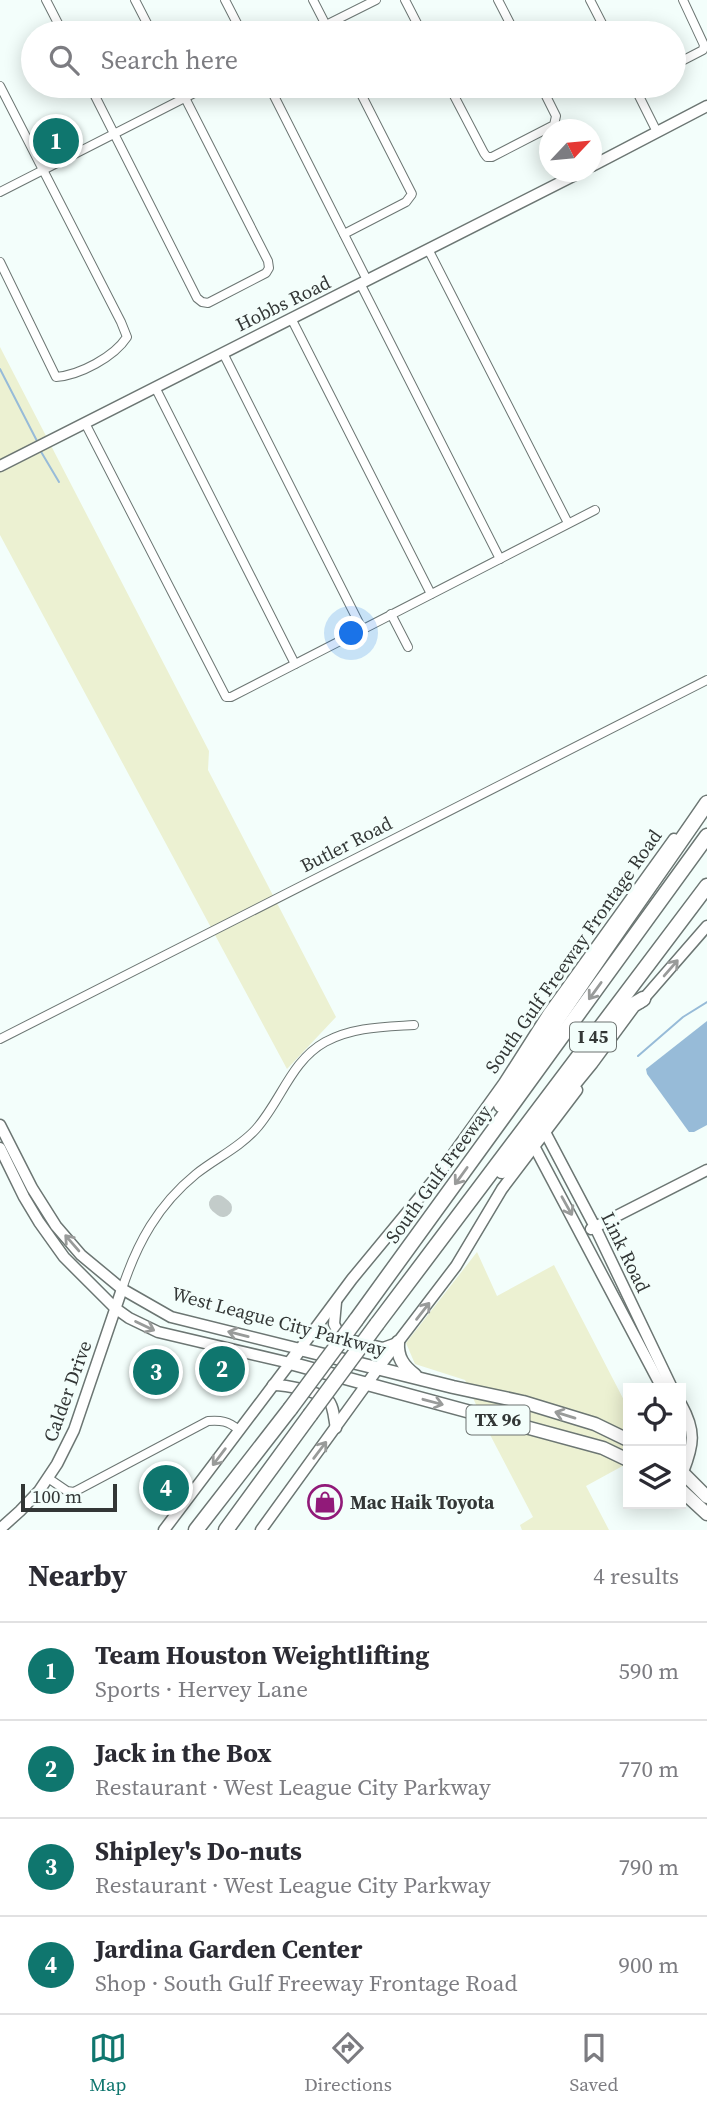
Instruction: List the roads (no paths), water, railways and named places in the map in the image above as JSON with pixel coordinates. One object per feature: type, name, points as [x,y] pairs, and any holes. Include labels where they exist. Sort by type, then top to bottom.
[{"type":"highway","points":[[477,1153],[493,1117],[552,1025],[707,803]]},
{"type":"highway","name":"South Gulf Freeway","points":[[194,1530],[213,1509],[356,1320],[707,836]]},
{"type":"highway","name":"South Gulf Freeway","points":[[226,1530],[478,1188],[707,886]]},
{"type":"highway","points":[[478,1188],[501,1174],[634,1005],[643,999]]},
{"type":"main road","points":[[602,161],[707,106]]},
{"type":"main road","name":"Hobbs Road","points":[[0,466],[562,182]]},
{"type":"main road","name":"South Gulf Freeway Frontage Road","points":[[164,1530],[336,1300],[438,1175],[504,1083],[548,1014],[707,794]]},
{"type":"main road","points":[[261,1530],[456,1266],[502,1189],[643,999],[707,926]]},
{"type":"main road","name":"West League City Parkway","points":[[0,1125],[32,1188],[56,1226],[81,1255],[122,1289],[171,1317],[535,1406],[595,1424],[623,1438]]},
{"type":"main road","name":"Link Road","points":[[545,1132],[595,1227],[660,1383]]},
{"type":"main road","name":"Link Road","points":[[534,1146],[581,1234],[669,1383]]},
{"type":"main road","name":"West League City Parkway","points":[[0,1148],[24,1197],[64,1257],[129,1318],[158,1332],[290,1363],[603,1448],[623,1458]]},
{"type":"main road","points":[[581,1234],[707,1170]]},
{"type":"main road","name":"Calder Drive","points":[[0,1529],[20,1511],[48,1478],[74,1430],[122,1289]]},
{"type":"main road","points":[[336,1300],[334,1324],[337,1330],[351,1340],[383,1348],[398,1343]]},
{"type":"main road","points":[[398,1343],[400,1359],[406,1369],[421,1379]]},
{"type":"main road","points":[[273,1385],[296,1387],[327,1400],[336,1427]]},
{"type":"main road","points":[[686,1414],[691,1423],[691,1447],[686,1460]]},
{"type":"main road","points":[[686,1475],[707,1497]]},
{"type":"main road","points":[[686,1495],[707,1514]]},
{"type":"street","points":[[46,0],[57,21]]},
{"type":"street","points":[[135,0],[146,21]]},
{"type":"street","points":[[225,0],[236,21]]},
{"type":"street","points":[[313,0],[324,21]]},
{"type":"street","points":[[341,21],[376,0]]},
{"type":"street","points":[[405,0],[416,21]]},
{"type":"street","points":[[498,0],[509,21]]},
{"type":"street","points":[[590,0],[601,21]]},
{"type":"street","points":[[683,0],[704,45],[703,50],[686,59]]},
{"type":"street","points":[[0,86],[127,337],[121,345],[97,362],[67,376],[56,377],[0,262]]},
{"type":"street","points":[[96,98],[197,298],[208,303],[266,273],[269,268],[268,261],[186,98]]},
{"type":"street","points":[[0,192],[183,98]]},
{"type":"street","points":[[275,98],[344,234],[364,282],[500,559]]},
{"type":"street","points":[[344,234],[406,202],[412,194],[363,98]]},
{"type":"street","points":[[455,98],[487,157],[492,157],[554,125],[556,116],[547,98]]},
{"type":"street","points":[[640,98],[657,132]]},
{"type":"street","points":[[428,249],[568,523]]},
{"type":"street","points":[[292,318],[431,594]]},
{"type":"street","points":[[223,353],[362,629]]},
{"type":"street","points":[[155,387],[295,664]]},
{"type":"street","points":[[85,423],[226,697],[231,697],[595,510]]},
{"type":"street","points":[[391,614],[408,647]]},
{"type":"street","name":"Butler Road","points":[[0,1039],[707,680]]},
{"type":"street","points":[[122,1289],[131,1261],[158,1213],[196,1174],[254,1132],[274,1107],[299,1064],[310,1053],[352,1031],[414,1026]]},
{"type":"street","points":[[48,1478],[66,1491],[74,1492],[208,1421],[221,1420],[239,1430]]},
{"type":"water","points":[[707,1021],[707,1125],[689,1132],[646,1069]]},
{"type":"waterway","points":[[0,369],[37,441]]},
{"type":"waterway","points":[[40,450],[59,482]]},
{"type":"waterway","points":[[638,1056],[683,1017],[707,1002]]},
{"type":"place","name":"Team Houston Weightlifting","points":[[56,141]]},
{"type":"place","name":"Jack in the Box","points":[[222,1369]]},
{"type":"place","name":"Shipley's Do-nuts","points":[[156,1372]]},
{"type":"place","name":"Jardina Garden Center","points":[[166,1488]]},
{"type":"place","name":"Mac Haik Toyota","points":[[325,1502]]}]
